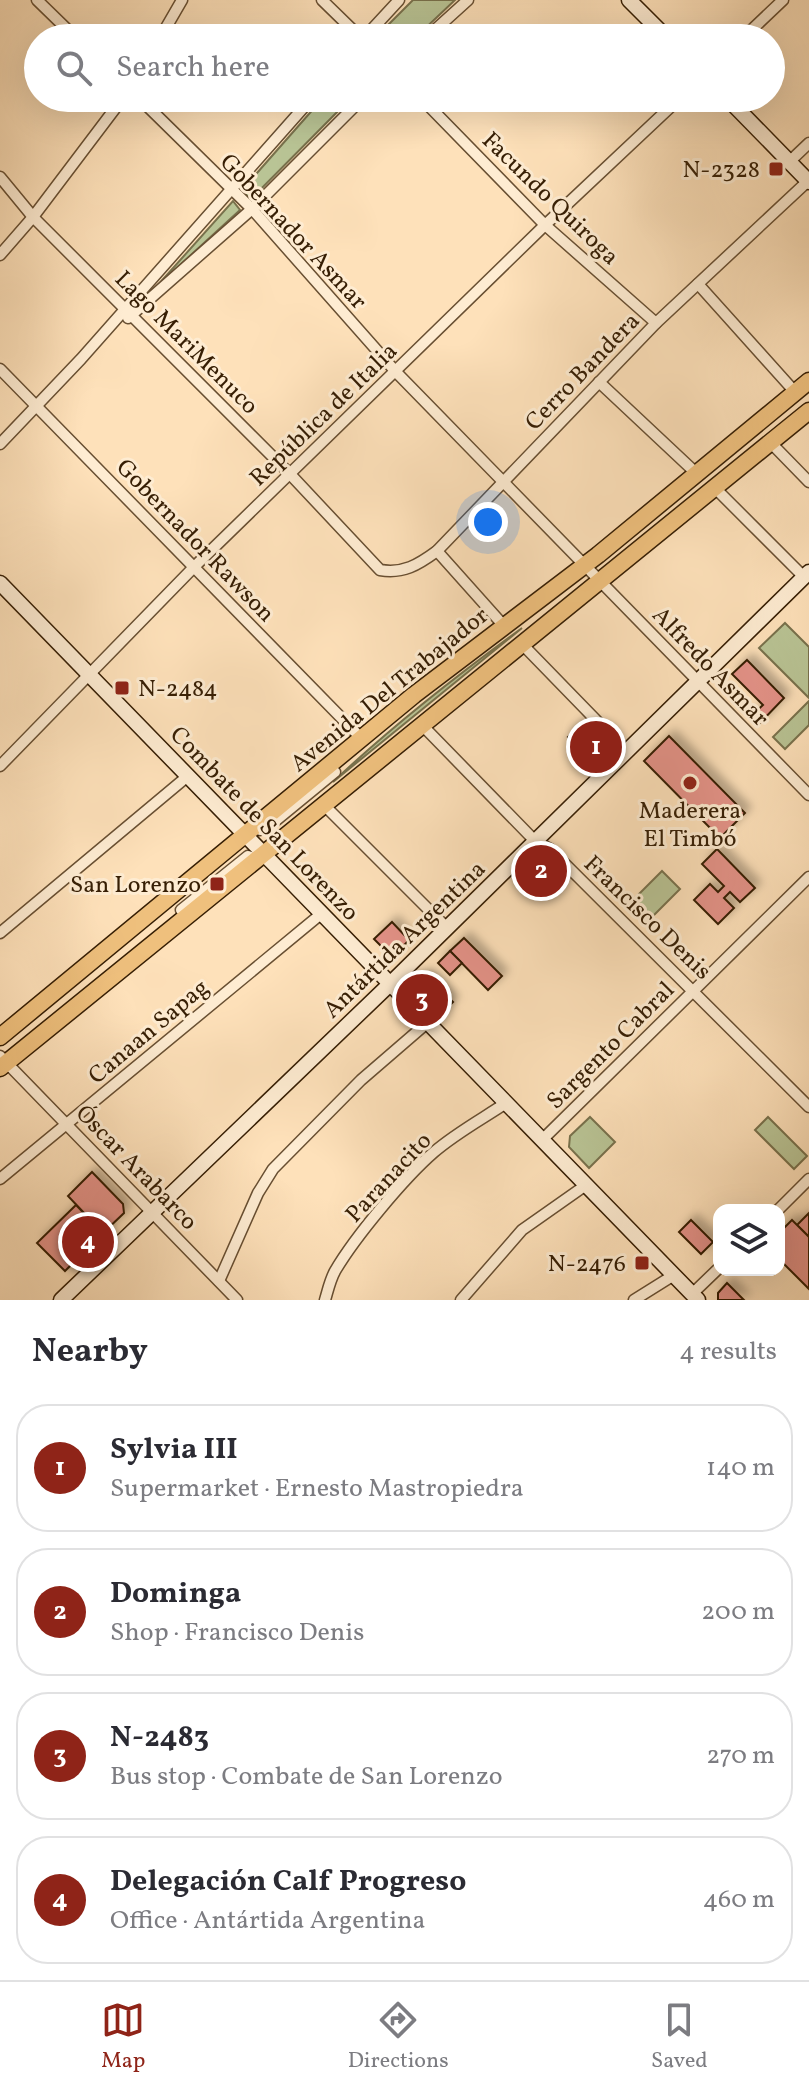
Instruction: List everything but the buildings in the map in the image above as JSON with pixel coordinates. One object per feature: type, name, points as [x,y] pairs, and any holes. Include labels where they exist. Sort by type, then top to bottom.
[{"type":"main road","points":[[629,0],[653,24]]},
{"type":"main road","points":[[741,112],[808,182]]},
{"type":"main road","name":"Avenida Del Trabajador","points":[[0,1037],[362,739],[585,565],[809,381]]},
{"type":"main road","name":"Avenida Del Trabajador","points":[[2,1062],[263,855],[809,411]]},
{"type":"main road","name":"Antártida Argentina","points":[[61,1300],[390,984],[807,575]]},
{"type":"main road","name":"Combate de San Lorenzo","points":[[0,583],[695,1297]]},
{"type":"street","points":[[37,0],[62,24]]},
{"type":"street","points":[[168,24],[181,0]]},
{"type":"street","points":[[322,0],[347,24]]},
{"type":"street","points":[[376,24],[399,0]]},
{"type":"street","points":[[441,24],[468,0]]},
{"type":"street","points":[[758,24],[783,0]]},
{"type":"street","points":[[0,255],[33,217],[112,112]]},
{"type":"street","name":"Gobernador Asmar","points":[[153,112],[252,209],[396,372],[585,565]]},
{"type":"street","points":[[0,444],[128,312],[300,112]]},
{"type":"street","points":[[128,312],[252,209],[349,112]]},
{"type":"street","name":"Facundo Quiroga","points":[[435,112],[545,225],[656,323]]},
{"type":"street","name":"República de Italia","points":[[0,766],[289,473],[665,112]]},
{"type":"street","points":[[789,162],[809,143]]},
{"type":"street","name":"Lago MariMenuco","points":[[0,177],[33,217],[289,473],[380,570]]},
{"type":"street","name":"Cerro Bandera","points":[[380,570],[396,573],[420,563],[437,551],[656,323],[808,182]]},
{"type":"street","points":[[698,284],[795,392]]},
{"type":"street","name":"Gobernador Rawson","points":[[0,369],[362,739]]},
{"type":"street","points":[[599,382],[696,473]]},
{"type":"street","points":[[771,443],[809,482]]},
{"type":"street","points":[[715,488],[807,575]]},
{"type":"street","points":[[437,551],[504,626]]},
{"type":"street","name":"Alfredo Asmar","points":[[585,565],[809,795]]},
{"type":"street","points":[[522,644],[627,752]]},
{"type":"street","name":"Francisco Denis","points":[[422,725],[535,841],[550,849],[809,1107]]},
{"type":"street","points":[[331,768],[335,772],[268,827],[260,830],[331,768]]},
{"type":"street","points":[[0,933],[189,775]]},
{"type":"street","points":[[324,805],[447,928]]},
{"type":"street","points":[[248,856],[251,857],[185,914],[181,910],[248,856]]},
{"type":"street","name":"Sargento Cabral","points":[[542,1140],[809,877]]},
{"type":"street","name":"Canaan Sapag","points":[[0,1179],[321,914]]},
{"type":"street","points":[[219,1281],[267,1175],[361,1080],[427,1023]]},
{"type":"street","name":"Óscar Arabarco","points":[[2,1062],[67,1124],[237,1300]]},
{"type":"street","name":"Paranacito","points":[[325,1300],[339,1264],[419,1167],[442,1146],[506,1103]]},
{"type":"street","points":[[784,1204],[809,1179]]},
{"type":"street","points":[[461,1300],[522,1230],[586,1185]]},
{"type":"street","points":[[634,1300],[674,1275]]},
{"type":"street","points":[[695,1297],[713,1275]]},
{"type":"green space","points":[[413,0],[455,0],[430,24],[389,24]]},
{"type":"green space","points":[[311,112],[337,112],[250,200],[242,190]]},
{"type":"green space","points":[[233,201],[240,210],[157,286]]},
{"type":"green space","points":[[785,623],[809,647],[809,698],[759,648]]},
{"type":"green space","points":[[522,628],[333,782],[425,702]]},
{"type":"green space","points":[[809,701],[809,725],[785,749],[773,737]]},
{"type":"green space","points":[[662,871],[680,889],[649,920],[631,902]]},
{"type":"green space","points":[[590,1117],[615,1142],[589,1168],[569,1147],[570,1136]]},
{"type":"green space","points":[[768,1117],[807,1156],[794,1169],[755,1130]]},
{"type":"place","name":"N-2328","points":[[776,169]]},
{"type":"place","name":"N-2484","points":[[122,688]]},
{"type":"place","name":"Sylvia III","points":[[596,747]]},
{"type":"place","name":"Maderera El Timbó","points":[[690,783]]},
{"type":"place","name":"Dominga","points":[[541,871]]},
{"type":"place","name":"San Lorenzo","points":[[217,884]]},
{"type":"place","name":"N-2483","points":[[422,1000]]},
{"type":"place","name":"Delegación Calf Progreso","points":[[88,1242]]},
{"type":"place","name":"N-2476","points":[[642,1263]]}]
